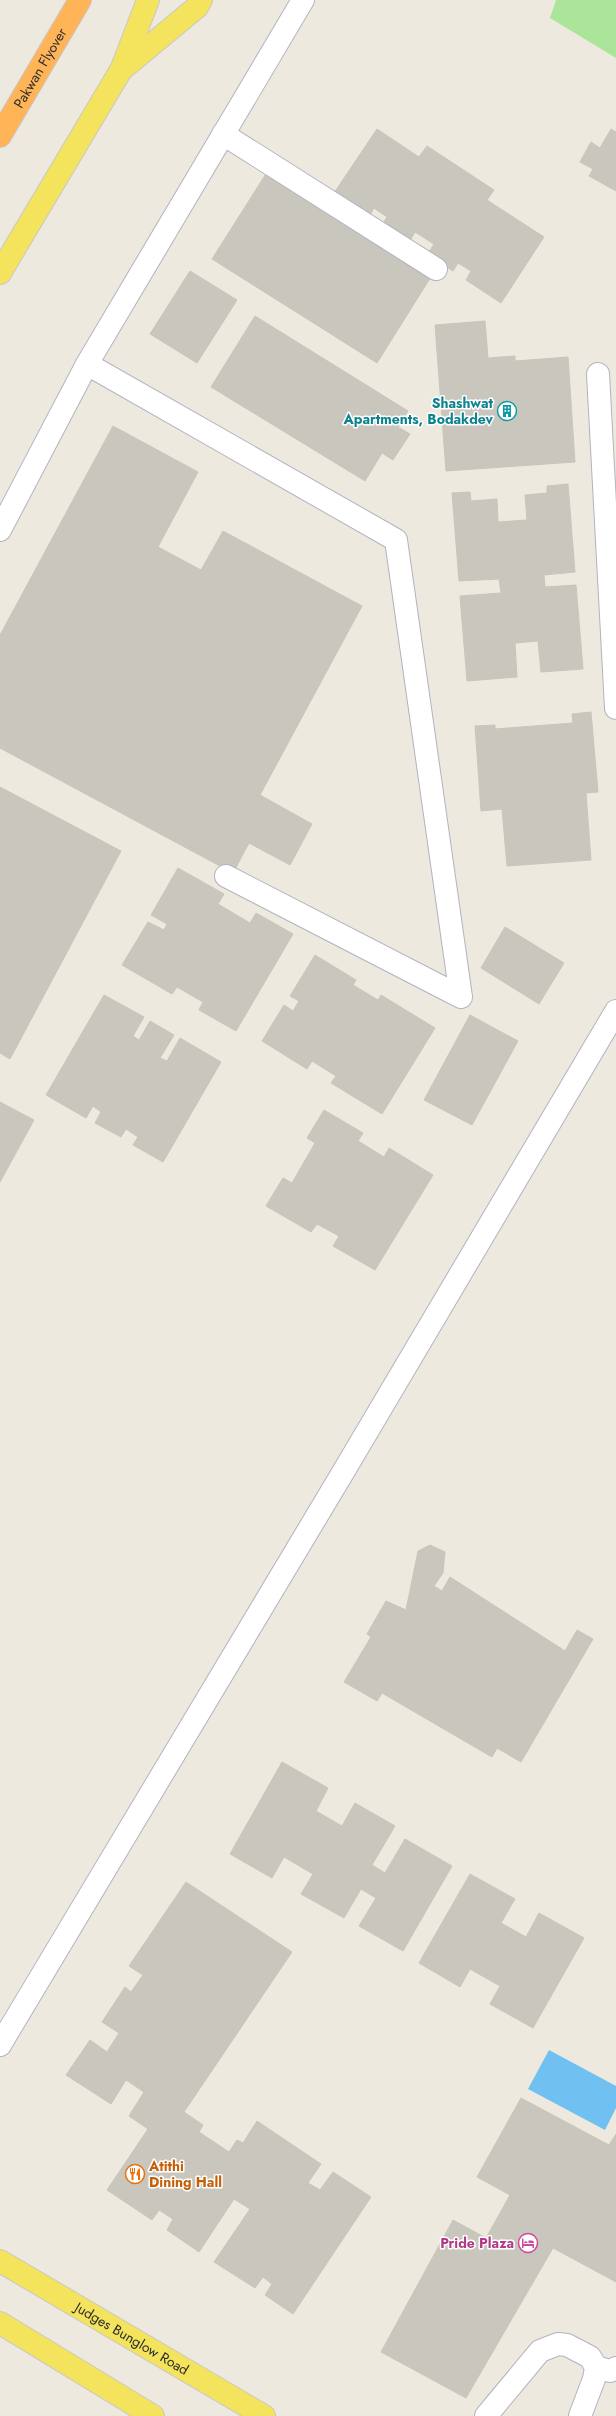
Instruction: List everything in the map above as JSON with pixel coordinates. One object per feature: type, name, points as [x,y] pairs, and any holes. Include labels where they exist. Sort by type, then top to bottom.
[{"type":"highway","name":"Pakwan Flyover","points":[[0,136],[80,0]]},
{"type":"main road","points":[[0,273],[121,70],[148,0]]},
{"type":"main road","points":[[121,70],[197,7],[201,0]]},
{"type":"main road","name":"Judges Bunglow Road","points":[[0,2261],[264,2416]]},
{"type":"main road","points":[[0,2323],[153,2416]]},
{"type":"street","points":[[0,530],[87,364],[303,0]]},
{"type":"street","points":[[223,134],[436,269]]},
{"type":"street","points":[[87,364],[396,540],[461,997],[226,876]]},
{"type":"street","points":[[598,374],[616,708]]},
{"type":"street","points":[[0,2045],[337,1482],[616,1011]]},
{"type":"street","points":[[486,2416],[540,2352],[558,2344],[567,2345],[606,2367],[594,2379],[580,2416]]},
{"type":"green space","points":[[556,0],[616,0],[616,58],[550,18]]},
{"type":"water","points":[[549,2050],[616,2086],[616,2108],[605,2130],[528,2089]]},
{"type":"building","points":[[377,129],[419,157],[427,146],[494,190],[487,200],[544,237],[501,303],[466,280],[471,271],[458,263],[453,271],[427,255],[434,244],[415,232],[409,242],[382,225],[387,217],[374,208],[369,217],[334,193]]},
{"type":"building","points":[[611,129],[616,132],[616,191],[589,176],[593,169],[580,162],[591,142],[600,148]]},
{"type":"building","points":[[269,169],[434,272],[377,363],[212,259]]},
{"type":"building","points":[[190,271],[237,300],[197,363],[150,334]]},
{"type":"building","points":[[255,316],[408,411],[398,427],[410,434],[393,460],[382,453],[365,481],[211,387]]},
{"type":"building","name":"Shashwat Apartments, Bodakdev","points":[[485,321],[488,358],[515,356],[515,361],[568,357],[575,462],[446,471],[435,325]]},
{"type":"building","points":[[113,426],[198,472],[158,547],[201,570],[223,531],[362,606],[260,795],[312,824],[290,865],[249,843],[233,873],[0,748],[0,635]]},
{"type":"building","points":[[568,484],[575,572],[544,575],[545,587],[576,585],[583,669],[541,672],[538,641],[515,643],[517,677],[467,681],[460,596],[501,593],[499,579],[459,581],[452,493],[470,492],[471,501],[497,499],[498,522],[527,520],[525,495],[547,493],[547,486]]},
{"type":"building","points":[[591,712],[598,792],[586,793],[591,860],[507,866],[502,809],[481,811],[475,726],[495,725],[495,729],[573,723],[572,714]]},
{"type":"building","points":[[0,787],[121,851],[10,1059],[0,1053]]},
{"type":"building","points":[[178,868],[224,894],[218,904],[250,923],[256,913],[293,934],[236,1031],[199,1010],[203,1002],[177,987],[172,994],[122,965],[148,922],[164,930],[167,924],[151,915]]},
{"type":"building","points":[[505,927],[564,963],[539,1004],[481,968]]},
{"type":"building","points":[[315,955],[356,980],[353,985],[378,1000],[381,995],[435,1028],[382,1114],[331,1083],[336,1076],[312,1061],[307,1069],[262,1041],[284,1005],[293,1011],[299,1001],[290,996]]},
{"type":"building","points":[[104,995],[144,1017],[133,1036],[139,1040],[150,1021],[174,1035],[160,1058],[167,1061],[180,1038],[221,1062],[163,1162],[133,1145],[138,1137],[126,1129],[121,1137],[95,1123],[101,1112],[93,1106],[86,1118],[46,1095]]},
{"type":"building","points":[[470,1015],[518,1041],[472,1125],[424,1100]]},
{"type":"building","points":[[0,1102],[34,1120],[0,1182]]},
{"type":"building","points":[[324,1110],[363,1133],[358,1141],[384,1157],[389,1148],[433,1175],[375,1270],[333,1246],[339,1236],[317,1224],[311,1232],[266,1206],[283,1178],[292,1183],[315,1143],[307,1138]]},
{"type":"building","points":[[430,1545],[445,1552],[443,1573],[434,1586],[442,1591],[450,1577],[565,1651],[577,1630],[593,1639],[521,1762],[497,1748],[492,1757],[382,1693],[377,1701],[344,1682],[371,1637],[367,1634],[386,1601],[406,1610],[418,1551]]},
{"type":"building","points":[[282,1762],[328,1788],[316,1811],[342,1826],[355,1803],[395,1826],[372,1865],[385,1873],[405,1839],[452,1866],[403,1951],[359,1926],[376,1898],[361,1889],[344,1918],[301,1894],[313,1874],[284,1857],[272,1878],[230,1854]]},
{"type":"building","points":[[470,1874],[515,1899],[501,1923],[526,1937],[539,1913],[584,1938],[533,2028],[490,2004],[500,1986],[470,1969],[460,1987],[419,1963]]},
{"type":"building","points":[[186,1882],[292,1952],[184,2112],[203,2125],[199,2132],[229,2152],[237,2140],[243,2143],[257,2121],[321,2164],[308,2183],[320,2190],[333,2172],[371,2197],[293,2314],[265,2295],[272,2284],[263,2277],[255,2288],[214,2262],[250,2209],[234,2199],[199,2252],[167,2230],[173,2219],[159,2210],[152,2220],[107,2190],[148,2129],[129,2116],[144,2092],[126,2080],[111,2104],[66,2075],[90,2040],[107,2052],[119,2033],[102,2022],[125,1987],[131,1992],[143,1975],[129,1966]]},
{"type":"building","name":"Pride Plaza","points":[[521,2098],[609,2145],[616,2134],[616,2282],[553,2248],[466,2398],[381,2352],[453,2220],[486,2238],[510,2195],[477,2177]]},
{"type":"place","name":"Shashwat Apartments, Bodakdev","points":[[507,411]]},
{"type":"place","name":"Atithi Dining Hall","points":[[135,2174]]},
{"type":"place","name":"Pride Plaza","points":[[528,2243]]}]
